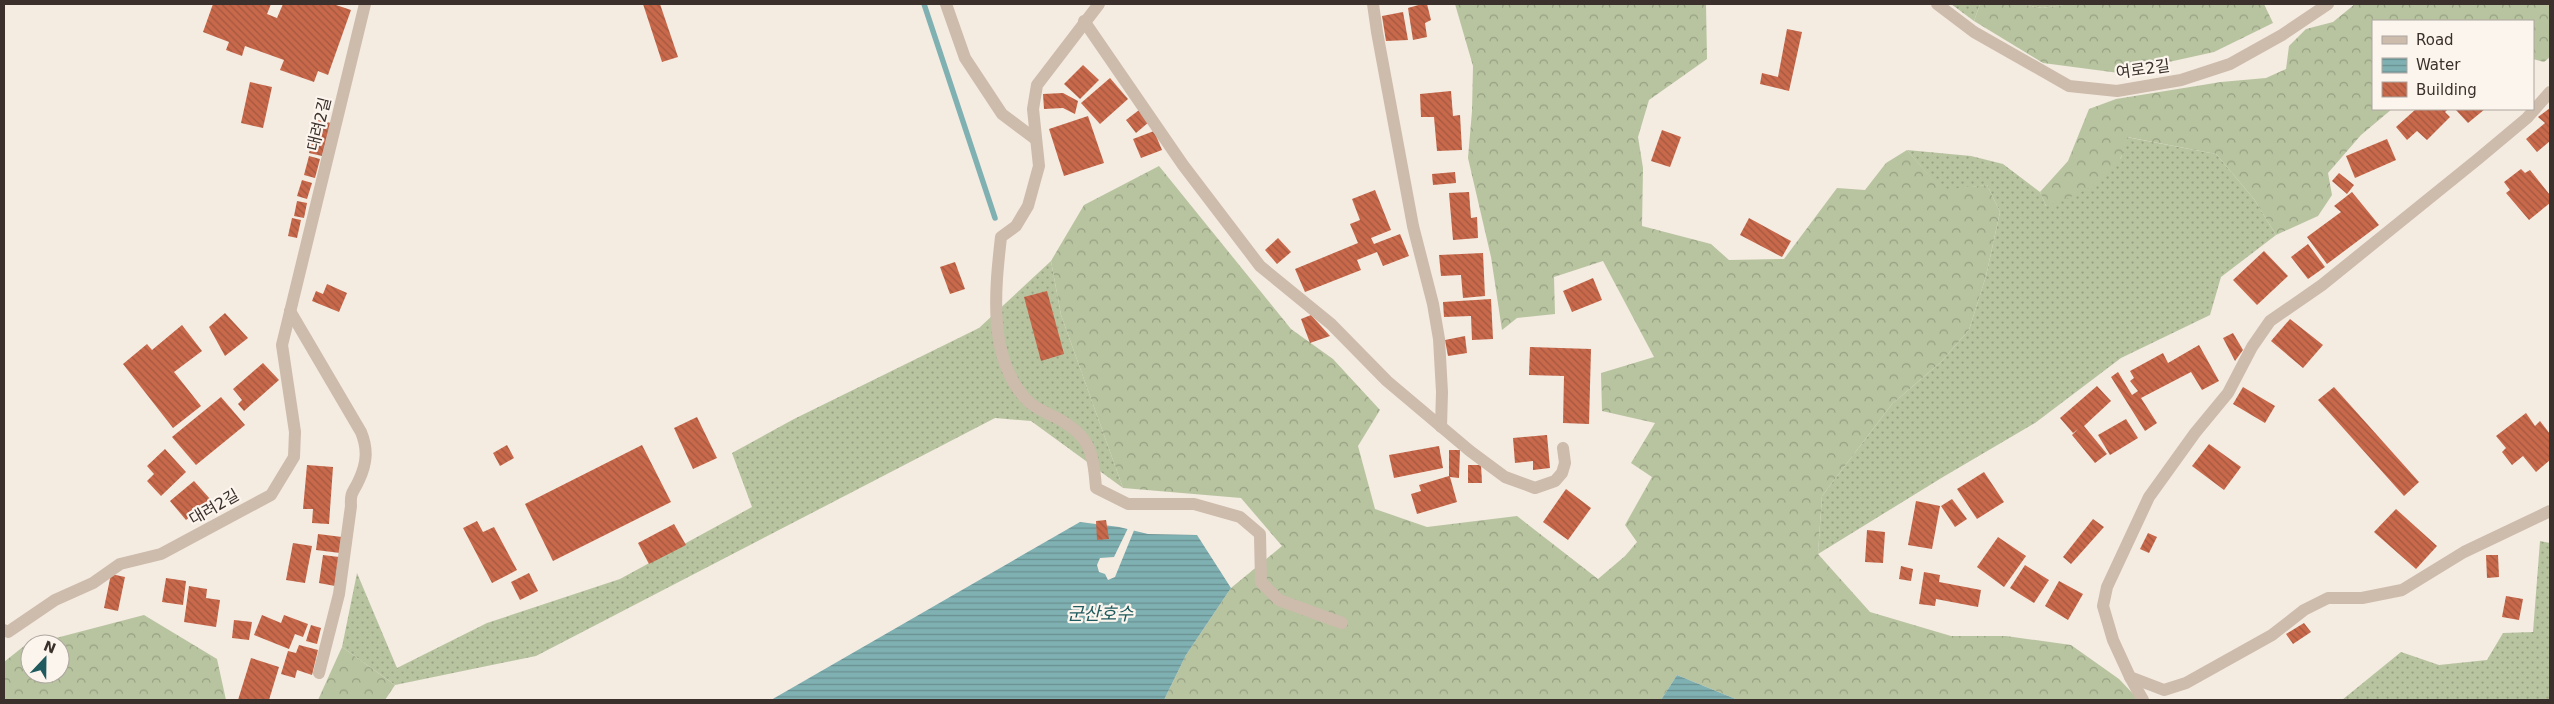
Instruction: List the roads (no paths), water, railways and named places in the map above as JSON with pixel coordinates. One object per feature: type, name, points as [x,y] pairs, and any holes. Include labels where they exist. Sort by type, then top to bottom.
[{"type":"street","name":"대려2길","points":[[4,630],[8,632],[55,600],[93,583],[120,564],[161,554],[272,495],[294,457],[296,432],[282,345],[365,4]]},
{"type":"street","points":[[946,4],[966,58],[1002,114],[1034,138]]},
{"type":"street","points":[[1099,4],[1037,85],[1033,109],[1034,138],[1039,166],[1028,206],[1016,226],[1001,237],[996,284],[1003,358],[1014,382],[1030,403],[1074,426],[1084,436],[1094,458],[1096,488],[1128,504],[1194,504],[1240,517],[1260,534],[1261,582],[1280,600],[1342,623]]},
{"type":"street","points":[[1373,4],[1376,32],[1413,226],[1434,304],[1439,339],[1442,392],[1441,427]]},
{"type":"street","name":"여로2길","points":[[1937,4],[1974,32],[2069,86],[2117,90],[2181,80],[2230,64],[2282,35],[2328,4]]},
{"type":"street","points":[[1084,22],[1183,165],[1260,266],[1332,324],[1387,381],[1441,427],[1505,477],[1535,488],[1555,481],[1562,472],[1564,463],[1563,448]]},
{"type":"street","points":[[2143,700],[2113,640],[2103,606],[2107,587],[2149,497],[2195,433],[2228,393],[2252,347],[2270,321],[2322,285],[2478,159],[2527,118],[2550,92]]},
{"type":"street","points":[[290,311],[362,432],[367,447],[365,464],[359,480],[350,494],[351,506],[340,594],[319,673]]},
{"type":"street","points":[[2130,677],[2164,690],[2186,683],[2272,635],[2304,610],[2328,598],[2362,598],[2402,590],[2464,552],[2550,511]]},
{"type":"water","name":"군산호수","points":[[1080,522],[1119,527],[1148,534],[1197,535],[1231,588],[1186,655],[1164,700],[771,700]]},
{"type":"water","points":[[1677,675],[1738,700],[1661,700]]},
{"type":"waterway","points":[[924,4],[995,218]]}]
